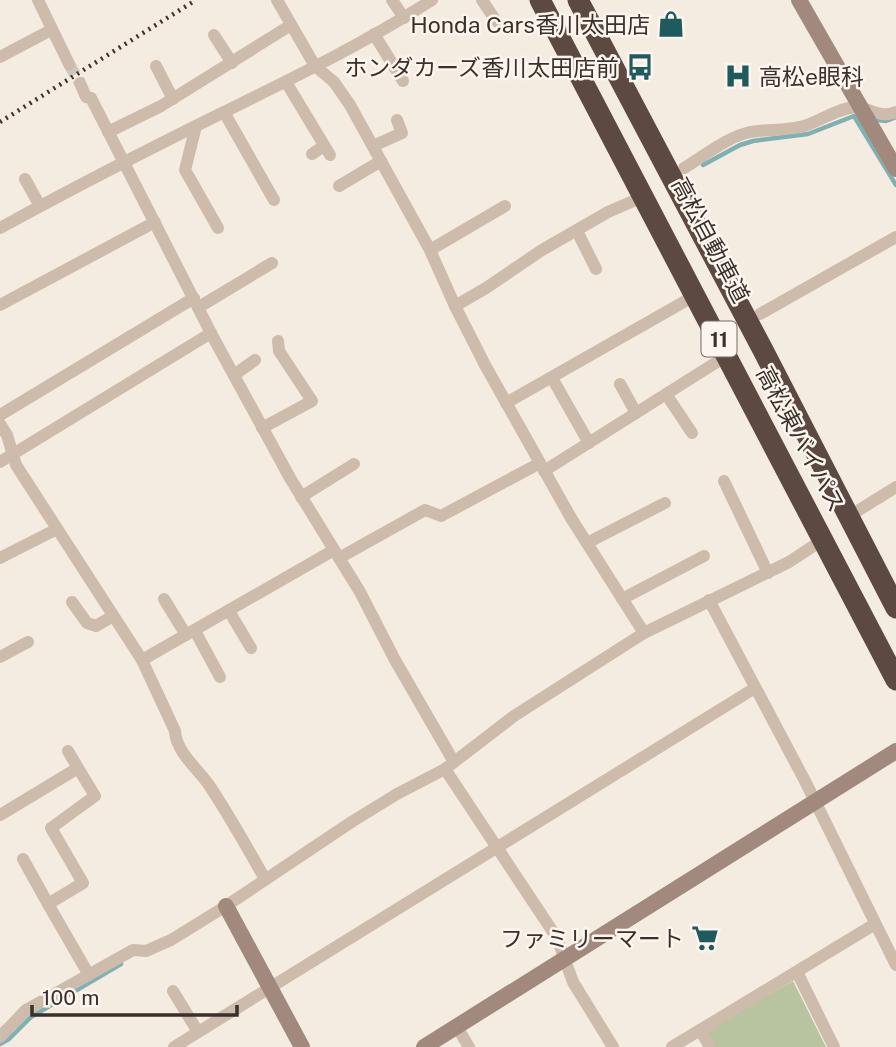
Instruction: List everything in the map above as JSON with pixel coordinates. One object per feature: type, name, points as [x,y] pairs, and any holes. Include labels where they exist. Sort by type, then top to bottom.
[{"type":"highway","name":"高松東バイパス","points":[[540,0],[645,196],[896,680]]},
{"type":"highway","name":"高松自動車道","points":[[555,0],[896,655]]},
{"type":"highway","name":"高松自動車道","points":[[578,0],[896,608]]},
{"type":"highway","name":"高松東バイパス","points":[[594,0],[896,579]]},
{"type":"street","points":[[38,0],[69,64]]},
{"type":"street","points":[[277,0],[315,66],[334,82],[350,105],[430,250],[455,306],[506,403],[587,543],[644,633]]},
{"type":"street","points":[[392,0],[404,18]]},
{"type":"street","points":[[0,228],[286,82],[432,0]]},
{"type":"street","points":[[482,0],[496,21]]},
{"type":"street","points":[[799,0],[896,169]]},
{"type":"street","points":[[108,132],[173,99],[291,25]]},
{"type":"street","points":[[0,57],[51,30]]},
{"type":"street","points":[[374,34],[403,81]]},
{"type":"street","points":[[214,35],[232,63]]},
{"type":"street","points":[[156,66],[173,99]]},
{"type":"street","points":[[286,82],[327,151],[312,153]]},
{"type":"street","points":[[79,83],[86,97],[91,98],[262,428],[360,592],[449,765],[496,847],[557,938],[573,982],[613,1047]]},
{"type":"street","points":[[684,169],[750,132],[803,126],[850,107],[888,116],[896,112]]},
{"type":"street","points":[[224,112],[274,200]]},
{"type":"street","points":[[373,146],[402,133],[397,120]]},
{"type":"street","points":[[196,127],[185,170],[218,228]]},
{"type":"street","points":[[339,186],[381,161]]},
{"type":"street","points":[[25,179],[40,206]]},
{"type":"street","points":[[455,306],[542,250],[608,212],[645,196]]},
{"type":"street","points":[[430,250],[505,206]]},
{"type":"street","points":[[0,305],[155,222]]},
{"type":"street","points":[[578,231],[596,269]]},
{"type":"street","points":[[760,314],[896,237]]},
{"type":"street","points":[[0,415],[196,303],[272,263]]},
{"type":"street","points":[[506,403],[696,295]]},
{"type":"street","points":[[0,462],[211,333]]},
{"type":"street","points":[[262,428],[312,401],[279,351],[278,341]]},
{"type":"street","points":[[142,660],[336,554],[425,510],[441,516],[589,443],[728,355]]},
{"type":"street","points":[[234,375],[255,360]]},
{"type":"street","points":[[552,378],[589,443]]},
{"type":"street","points":[[620,384],[636,413]]},
{"type":"street","points":[[666,394],[692,433]]},
{"type":"street","points":[[0,424],[7,435],[16,465],[142,660],[176,738],[192,766],[207,783],[227,814],[265,879]]},
{"type":"street","points":[[301,497],[354,464]]},
{"type":"street","points":[[724,481],[768,573]]},
{"type":"street","points":[[859,510],[896,488]]},
{"type":"street","points":[[587,543],[665,503]]},
{"type":"street","points":[[0,558],[57,529]]},
{"type":"street","points":[[0,1037],[26,1010],[133,950],[146,951],[171,940],[226,906],[397,793],[449,765],[514,716],[644,633],[768,573],[824,539]]},
{"type":"street","points":[[622,599],[704,556]]},
{"type":"street","points":[[164,599],[220,677]]},
{"type":"street","points":[[709,600],[896,965]]},
{"type":"street","points":[[72,602],[87,623],[96,626],[113,616]]},
{"type":"street","points":[[229,611],[251,648]]},
{"type":"street","points":[[0,657],[28,642]]},
{"type":"street","points":[[174,1047],[755,688]]},
{"type":"street","points":[[48,904],[83,883],[51,828],[95,796],[68,751]]},
{"type":"street","points":[[424,1047],[896,751]]},
{"type":"street","points":[[0,815],[78,768]]},
{"type":"street","points":[[23,859],[89,975]]},
{"type":"street","points":[[226,906],[302,1047]]},
{"type":"street","points":[[672,1047],[875,924]]},
{"type":"street","points":[[797,972],[834,1047]]},
{"type":"street","points":[[173,991],[198,1032]]},
{"type":"street","points":[[457,1027],[469,1047]]},
{"type":"street","points":[[701,1030],[710,1047]]},
{"type":"green space","points":[[793,981],[826,1047],[715,1047],[706,1031]]},
{"type":"waterway","points":[[703,165],[740,145],[808,134],[854,116],[896,185]]},
{"type":"waterway","points":[[878,120],[894,118]]},
{"type":"waterway","points":[[0,1044],[9,1039],[31,1017],[121,964]]},
{"type":"tunnel","points":[[69,64],[80,83]]},
{"type":"railway","points":[[0,122],[196,0]]},
{"type":"place","name":"Honda Cars香川太田店","points":[[671,24]]},
{"type":"place","name":"ホンダカーズ香川太田店前","points":[[640,67]]},
{"type":"place","name":"高松e眼科","points":[[738,76]]},
{"type":"place","name":"ファミリーマート","points":[[705,938]]}]
